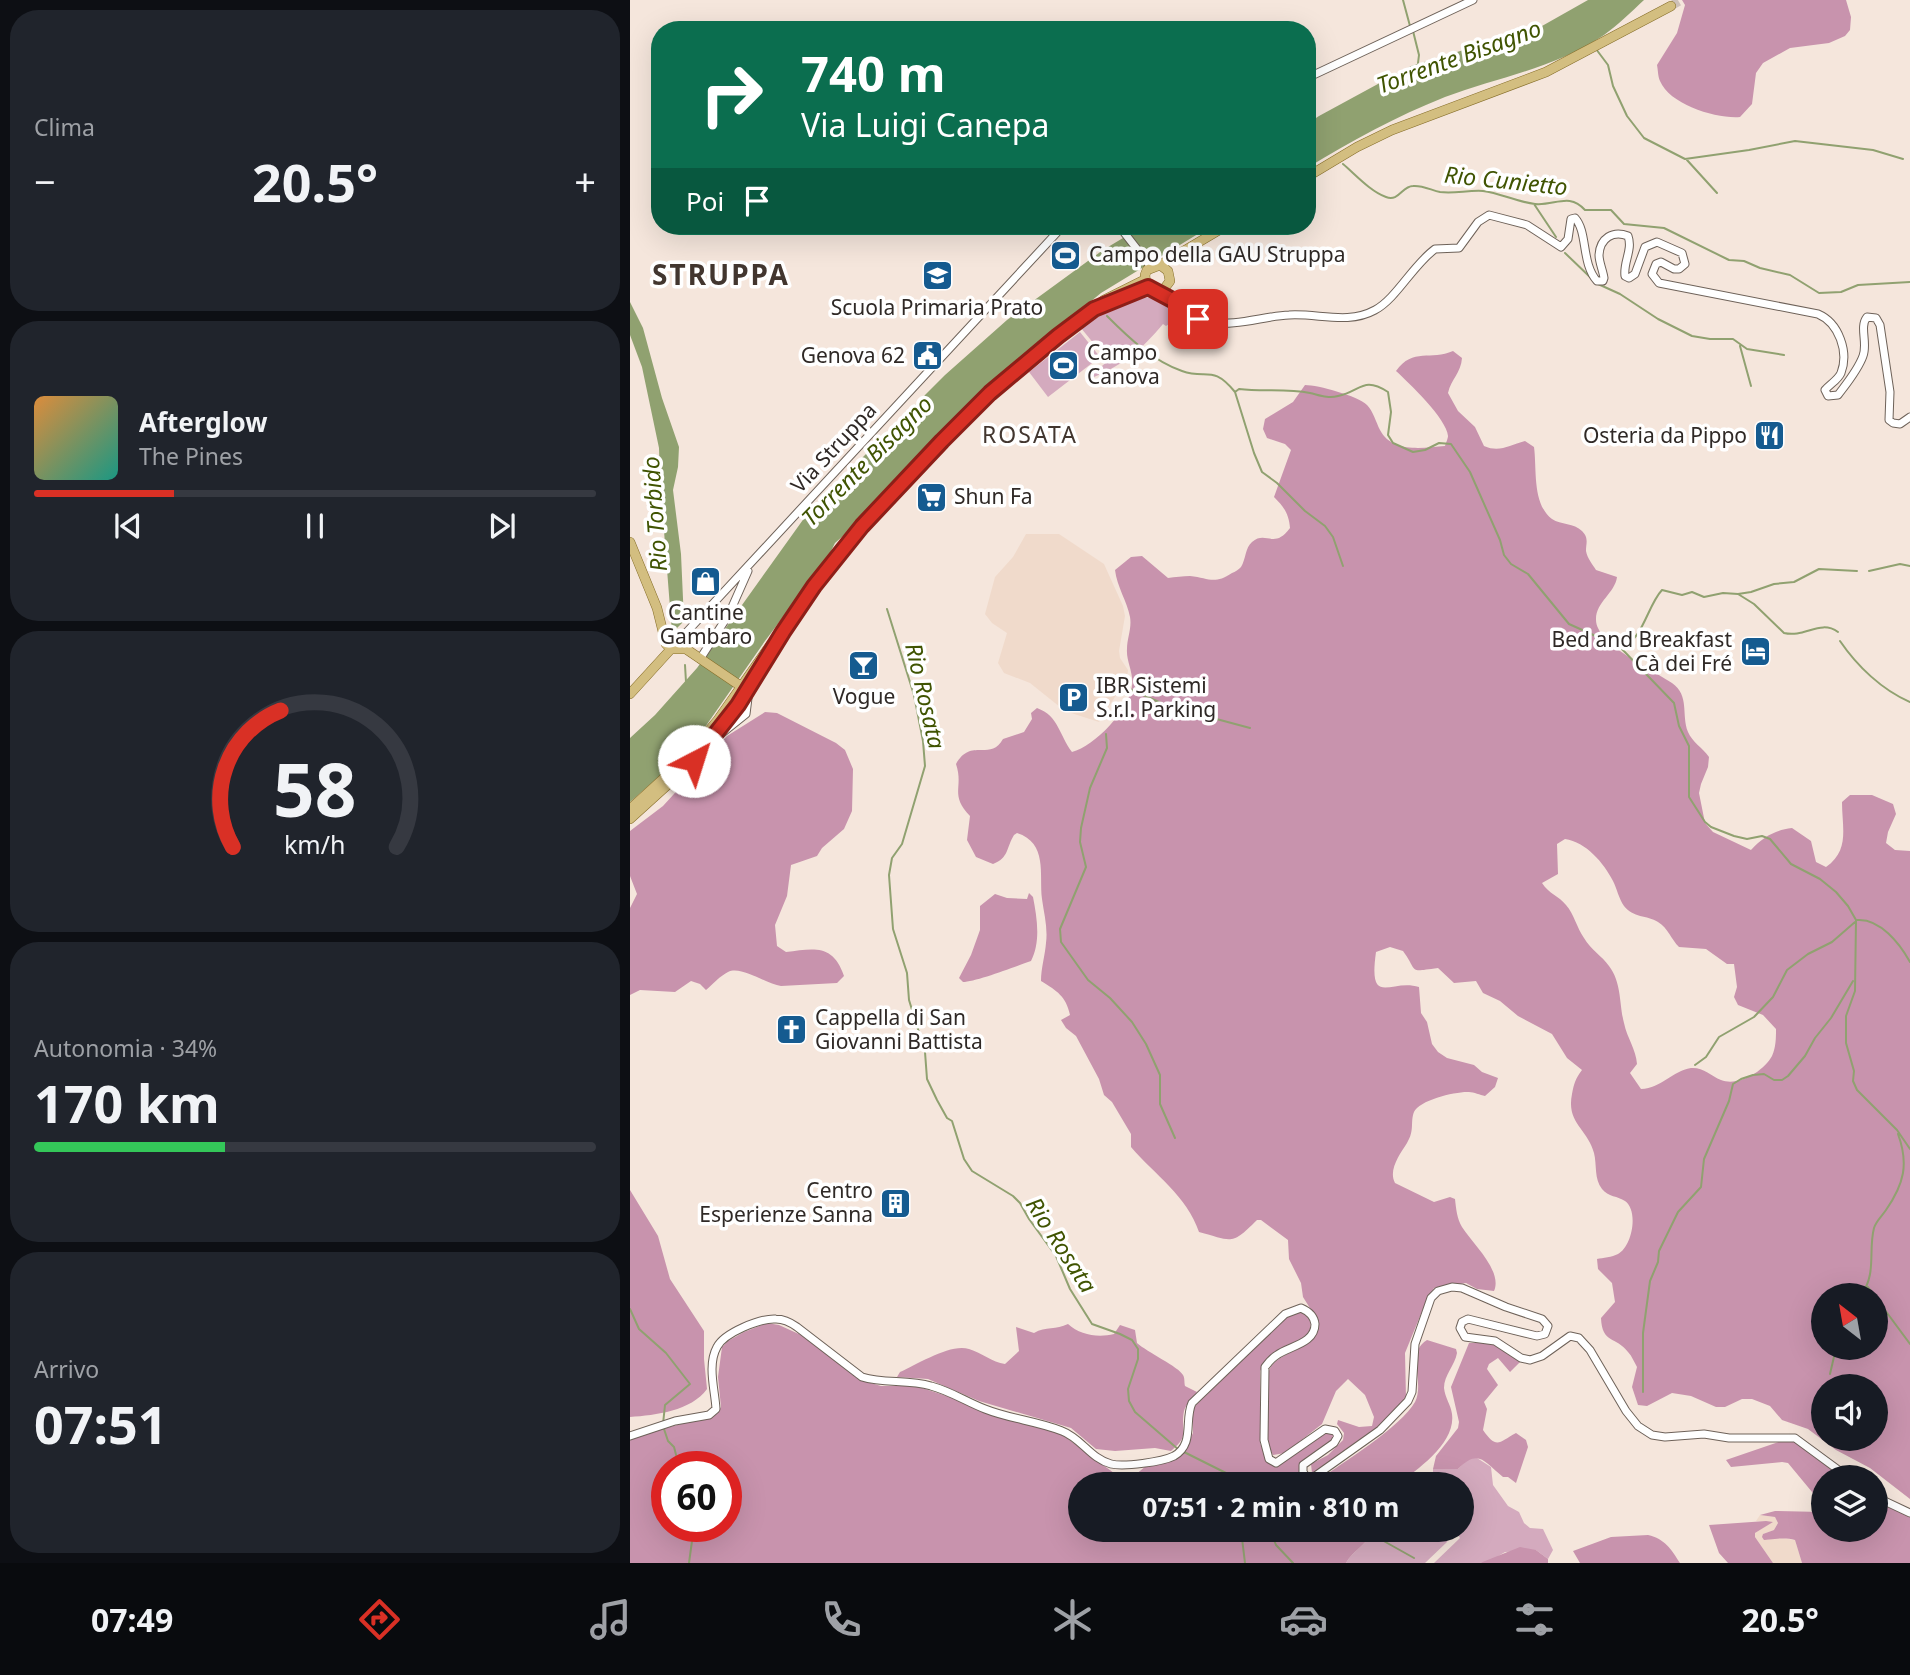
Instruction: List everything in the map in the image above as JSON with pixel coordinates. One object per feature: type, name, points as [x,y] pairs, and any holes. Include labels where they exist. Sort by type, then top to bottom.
[{"type":"main road","points":[[1316,172],[1392,130],[1545,72],[1671,6]]},
{"type":"main road","points":[[1146,283],[1147,270],[1211,235]]},
{"type":"main road","points":[[630,819],[710,743],[766,650],[783,632],[814,586],[862,526],[960,422],[1016,370],[1104,300],[1146,283],[1163,288],[1170,281],[1156,266]]},
{"type":"main road","points":[[630,542],[657,608],[666,644],[671,649],[686,649],[742,688]]},
{"type":"main road","name":"Via Struppa","points":[[630,694],[671,649]]},
{"type":"main road","points":[[630,809],[687,757],[742,688]]},
{"type":"street","points":[[1316,74],[1473,0]]},
{"type":"street","points":[[1163,288],[1198,319],[1211,323],[1289,315],[1342,318],[1370,313],[1387,300],[1435,249],[1459,248],[1465,244],[1483,217],[1489,215],[1527,225],[1560,247],[1568,239],[1568,224],[1575,218],[1579,224],[1588,267],[1597,281],[1603,281],[1604,278],[1599,253],[1611,234],[1618,232],[1628,236],[1630,242],[1624,271],[1629,278],[1635,274],[1645,247],[1657,242],[1682,253],[1685,264],[1679,269],[1661,262],[1656,264],[1652,274],[1659,283],[1818,314],[1828,319],[1840,339],[1843,363],[1840,375],[1825,390],[1828,396],[1838,395],[1854,372],[1864,351],[1864,322],[1867,317],[1876,318],[1880,325],[1890,392],[1889,420],[1900,424],[1910,417]]},
{"type":"street","name":"Via Struppa","points":[[671,649],[1055,235]]},
{"type":"street","points":[[1127,235],[1156,266]]},
{"type":"street","points":[[701,660],[756,558]]},
{"type":"street","points":[[723,593],[732,592],[733,605]]},
{"type":"street","points":[[686,632],[686,649]]},
{"type":"street","points":[[630,1436],[709,1415],[716,1409],[712,1368],[716,1348],[726,1338],[748,1325],[776,1319],[797,1326],[862,1377],[873,1381],[929,1385],[984,1409],[1060,1430],[1107,1463],[1116,1465],[1165,1459],[1176,1455],[1189,1436],[1188,1411],[1192,1403],[1285,1314],[1301,1308],[1313,1316],[1315,1323],[1311,1335],[1298,1346],[1277,1355],[1265,1367],[1264,1440],[1269,1459],[1276,1463],[1325,1429],[1335,1431],[1338,1436],[1334,1443],[1303,1465],[1303,1472],[1311,1479],[1380,1430],[1408,1401],[1412,1392],[1415,1344],[1432,1298],[1438,1291],[1457,1287],[1542,1319],[1548,1326],[1545,1334],[1537,1336],[1468,1319],[1462,1322],[1460,1328],[1465,1337],[1496,1340],[1527,1360],[1542,1356],[1570,1336],[1579,1338],[1590,1350],[1626,1411],[1638,1426],[1652,1435],[1796,1438],[1832,1465]]},
{"type":"street","points":[[1888,1503],[1910,1513]]},
{"type":"shaded area","points":[[1682,0],[1846,0],[1851,17],[1850,30],[1845,36],[1829,43],[1790,48],[1763,63],[1756,73],[1752,104],[1740,117],[1719,116],[1695,109],[1673,97],[1659,79],[1657,65],[1677,33],[1685,5]]},
{"type":"shaded area","points":[[1144,297],[1164,303],[1181,316],[1166,326],[1163,324],[1140,349],[1124,361],[1094,377],[1091,375],[1108,361],[1081,328],[1101,315]]},
{"type":"shaded area","name":"Campo Canova","points":[[1080,332],[1100,357],[1048,397],[1029,372]]},
{"type":"shaded area","points":[[1453,351],[1462,358],[1448,393],[1458,411],[1475,427],[1484,446],[1500,449],[1525,441],[1534,447],[1538,495],[1546,513],[1556,521],[1582,531],[1586,538],[1587,554],[1596,570],[1617,577],[1597,613],[1598,628],[1605,638],[1627,656],[1678,688],[1683,699],[1688,732],[1709,757],[1699,793],[1705,823],[1713,832],[1751,850],[1770,835],[1792,828],[1811,841],[1816,862],[1826,867],[1834,860],[1842,846],[1842,802],[1850,795],[1872,795],[1893,804],[1896,814],[1886,843],[1895,850],[1910,851],[1910,1499],[1888,1482],[1888,1465],[1864,1465],[1838,1451],[1888,1451],[1888,1374],[1811,1374],[1811,1431],[1782,1420],[1770,1406],[1752,1399],[1742,1399],[1725,1407],[1716,1407],[1691,1396],[1672,1393],[1647,1406],[1638,1405],[1632,1387],[1637,1367],[1623,1347],[1607,1336],[1602,1326],[1601,1318],[1615,1302],[1612,1283],[1598,1269],[1597,1259],[1616,1255],[1623,1250],[1632,1229],[1632,1213],[1625,1201],[1607,1194],[1599,1185],[1594,1153],[1572,1112],[1573,1087],[1582,1070],[1567,1058],[1552,1034],[1483,993],[1476,981],[1454,983],[1438,968],[1415,969],[1403,951],[1390,947],[1376,952],[1374,970],[1379,986],[1419,987],[1421,1013],[1427,1022],[1432,1044],[1438,1052],[1447,1058],[1474,1065],[1482,1072],[1498,1078],[1495,1087],[1485,1096],[1471,1092],[1456,1093],[1430,1100],[1417,1108],[1413,1116],[1412,1130],[1396,1162],[1393,1178],[1395,1183],[1434,1202],[1450,1197],[1455,1199],[1460,1224],[1490,1266],[1496,1283],[1494,1291],[1477,1289],[1466,1283],[1434,1288],[1405,1353],[1406,1398],[1387,1422],[1317,1472],[1312,1472],[1311,1464],[1328,1455],[1343,1440],[1344,1433],[1337,1424],[1338,1420],[1359,1427],[1372,1426],[1374,1417],[1365,1395],[1348,1379],[1336,1391],[1322,1424],[1285,1453],[1273,1455],[1265,1409],[1269,1371],[1273,1364],[1312,1338],[1318,1321],[1303,1297],[1301,1283],[1289,1259],[1288,1240],[1261,1220],[1257,1220],[1242,1234],[1231,1239],[1199,1232],[1194,1219],[1179,1197],[1131,1147],[1131,1134],[1112,1102],[1104,1095],[1099,1079],[1076,1036],[1061,1020],[1070,1015],[1066,1003],[1056,991],[1041,981],[1046,932],[1040,860],[1034,844],[1017,833],[1005,856],[993,864],[976,857],[967,840],[970,816],[958,796],[956,764],[962,756],[974,750],[992,749],[1003,739],[1024,732],[1032,719],[1031,713],[1037,708],[1054,721],[1072,752],[1091,743],[1110,726],[1125,706],[1132,686],[1127,654],[1130,621],[1115,570],[1131,557],[1142,556],[1168,578],[1190,576],[1221,579],[1241,567],[1252,542],[1262,538],[1279,538],[1290,528],[1283,508],[1274,497],[1291,450],[1285,444],[1267,438],[1263,429],[1265,419],[1293,402],[1305,385],[1338,392],[1367,405],[1385,437],[1400,446],[1445,446],[1448,436],[1441,420],[1396,371],[1409,359]],"holes":[[[1565,839],[1587,849],[1599,861],[1628,910],[1661,924],[1679,947],[1706,949],[1727,964],[1734,964],[1737,987],[1734,997],[1738,1005],[1763,1015],[1776,1029],[1773,1053],[1763,1067],[1750,1076],[1728,1082],[1691,1068],[1678,1072],[1655,1086],[1641,1089],[1630,1073],[1637,1064],[1625,1028],[1618,986],[1613,973],[1587,942],[1566,905],[1542,883],[1558,874],[1557,844]]]},
{"type":"shaded area","points":[[1026,534],[1059,534],[1104,564],[1123,606],[1125,616],[1119,651],[1128,670],[1127,678],[1099,722],[1065,711],[1030,683],[1004,673],[998,663],[1007,633],[992,623],[985,614],[995,577],[1013,557]]},
{"type":"shaded area","points":[[765,712],[777,713],[836,743],[845,750],[853,769],[852,811],[844,829],[822,848],[817,856],[791,865],[787,896],[775,925],[777,946],[786,952],[821,950],[828,953],[839,965],[844,976],[837,983],[781,986],[747,973],[733,971],[722,976],[706,990],[691,981],[675,992],[640,990],[630,995],[630,908],[637,894],[630,876],[630,831],[663,806],[727,736]]},
{"type":"shaded area","points":[[1029,893],[1033,897],[1037,929],[1036,946],[1031,961],[963,982],[959,978],[980,930],[980,906],[995,894],[1027,899]]},
{"type":"shaded area","points":[[630,1190],[658,1236],[670,1279],[704,1331],[707,1389],[682,1407],[662,1413],[630,1417]]},
{"type":"shaded area","points":[[1297,1311],[1304,1312],[1311,1318],[1310,1331],[1298,1342],[1270,1358],[1260,1371],[1260,1443],[1268,1462],[1275,1465],[1326,1431],[1331,1430],[1335,1436],[1333,1442],[1301,1464],[1301,1472],[1139,1472],[1146,1466],[1183,1453],[1193,1433],[1193,1408],[1289,1315]]},
{"type":"shaded area","points":[[767,1323],[779,1325],[801,1335],[864,1381],[881,1386],[916,1386],[1060,1433],[1113,1472],[1068,1472],[1068,1542],[1365,1542],[1346,1563],[630,1563],[630,1438],[717,1414],[721,1407],[718,1377],[722,1347],[744,1332]]},
{"type":"shaded area","points":[[1068,1324],[1078,1331],[1102,1336],[1114,1334],[1120,1325],[1135,1330],[1137,1343],[1184,1376],[1185,1386],[1197,1392],[1184,1411],[1183,1437],[1177,1446],[1171,1451],[1155,1448],[1115,1451],[1096,1449],[1071,1428],[979,1401],[928,1379],[897,1377],[900,1372],[934,1355],[953,1349],[969,1349],[1005,1364],[1019,1351],[1016,1327],[1034,1333]]},
{"type":"shaded area","points":[[1427,1340],[1456,1349],[1457,1353],[1444,1388],[1452,1414],[1452,1425],[1442,1445],[1415,1471],[1330,1472],[1408,1412],[1418,1394],[1418,1352]]},
{"type":"shaded area","points":[[1469,1343],[1493,1343],[1521,1361],[1510,1372],[1498,1358],[1489,1364],[1487,1369],[1498,1385],[1484,1402],[1487,1409],[1483,1430],[1492,1440],[1502,1441],[1516,1433],[1526,1440],[1528,1447],[1516,1483],[1476,1458],[1458,1469],[1433,1469],[1436,1456],[1458,1428],[1451,1387]]},
{"type":"shaded area","points":[[1784,1440],[1795,1440],[1826,1465],[1811,1465],[1811,1491],[1788,1463],[1731,1467],[1726,1460]]},
{"type":"shaded area","points":[[1469,1457],[1477,1458],[1491,1467],[1493,1485],[1508,1506],[1519,1512],[1524,1523],[1530,1528],[1543,1529],[1553,1550],[1548,1559],[1536,1550],[1505,1552],[1490,1561],[1480,1563],[1434,1563],[1456,1542],[1474,1542],[1474,1472],[1433,1472],[1433,1469],[1458,1469]]},
{"type":"shaded area","points":[[1888,1506],[1910,1517],[1910,1563],[1802,1563],[1795,1540],[1764,1540],[1762,1537],[1774,1530],[1778,1523],[1775,1517],[1760,1515],[1775,1511],[1811,1512],[1811,1542],[1888,1542]]},
{"type":"shaded area","points":[[1760,1515],[1775,1517],[1778,1523],[1774,1530],[1763,1534],[1767,1540],[1776,1537],[1795,1540],[1802,1563],[1773,1563],[1755,1537],[1755,1533],[1772,1522],[1756,1521]]},
{"type":"shaded area","points":[[1773,1522],[1755,1533],[1755,1537],[1773,1563],[1728,1563],[1719,1553],[1709,1525]]},
{"type":"shaded area","points":[[1648,1535],[1663,1542],[1680,1563],[1580,1563],[1573,1551],[1611,1537]]},
{"type":"shaded area","points":[[1365,1542],[1447,1542],[1425,1563],[1346,1563]]},
{"type":"shaded area","points":[[1520,1547],[1536,1550],[1548,1559],[1548,1563],[1480,1563]]},
{"type":"water","name":"Torrente Bisagno","points":[[1588,0],[1644,0],[1609,31],[1566,56],[1427,104],[1316,163],[1316,118],[1319,116],[1411,66],[1542,26]]},
{"type":"water","name":"Torrente Bisagno","points":[[1128,235],[1196,235],[1101,293],[1012,366],[951,424],[835,543],[828,557],[696,740],[630,802],[630,738],[655,715],[697,668],[810,510],[945,375],[1007,320]]},
{"type":"water","points":[[630,302],[643,328],[679,447],[673,490],[681,554],[684,621],[672,633],[659,448],[642,367],[630,335]]},
{"type":"waterway","points":[[1403,0],[1410,26]]},
{"type":"waterway","name":"Torrente Bisagno","points":[[1413,31],[1419,55],[1418,63]]},
{"type":"waterway","points":[[1596,49],[1608,65],[1613,86],[1627,116],[1644,138],[1685,159],[1795,141],[1873,150],[1903,159]]},
{"type":"waterway","points":[[1687,160],[1717,193]]},
{"type":"waterway","name":"Rio Cunietto","points":[[1343,164],[1374,191],[1390,198],[1406,188],[1416,186],[1440,192],[1483,191],[1535,204],[1567,201],[1585,210],[1611,210],[1624,224],[1664,228],[1729,260],[1744,261],[1790,275],[1819,293],[1841,292],[1858,285],[1910,282]]},
{"type":"waterway","points":[[1534,204],[1556,237]]},
{"type":"waterway","points":[[1565,253],[1591,278]]},
{"type":"waterway","points":[[1598,284],[1692,336],[1733,339],[1747,349],[1784,355]]},
{"type":"waterway","points":[[1107,316],[1151,355],[1171,367],[1191,373],[1215,375],[1235,392],[1239,389],[1292,391],[1331,397],[1346,394],[1362,386],[1380,387],[1388,392],[1391,412],[1388,435],[1393,443],[1413,452],[1439,443],[1451,444],[1470,472],[1504,555],[1511,564],[1528,574],[1569,624],[1620,647],[1674,703],[1679,726],[1689,746],[1689,797],[1705,822],[1734,836],[1747,839],[1762,836],[1770,839],[1791,864],[1820,879],[1848,906],[1856,920],[1855,991],[1846,1016],[1846,1043],[1854,1071],[1853,1081],[1857,1090],[1897,1130],[1910,1149]]},
{"type":"waterway","points":[[1740,346],[1751,386]]},
{"type":"waterway","points":[[1235,392],[1262,472],[1325,526],[1333,537],[1343,566]]},
{"type":"waterway","points":[[1869,571],[1900,564],[1910,566]]},
{"type":"waterway","points":[[1621,647],[1635,638],[1662,590],[1682,595],[1692,592],[1704,597],[1723,593],[1738,594],[1774,584],[1794,582],[1819,569],[1857,571]]},
{"type":"waterway","points":[[1738,594],[1754,604],[1784,633],[1799,633],[1825,627],[1838,632]]},
{"type":"waterway","name":"Rio Rosata","points":[[887,609],[914,695],[923,741],[925,766],[902,844],[892,858],[889,875],[893,929],[907,973],[909,1000],[925,1052],[927,1079],[947,1118],[952,1121],[964,1159],[972,1171],[1020,1203],[1056,1256],[1070,1289],[1092,1324],[1132,1340],[1138,1349],[1138,1359],[1128,1389],[1129,1401],[1135,1412],[1179,1450]]},
{"type":"waterway","points":[[1840,641],[1871,676],[1910,702]]},
{"type":"waterway","name":"Rio Torbido","points":[[685,665],[686,682]]},
{"type":"waterway","points":[[1127,688],[1168,706],[1250,728]]},
{"type":"waterway","points":[[1106,734],[1107,748],[1090,788],[1081,828],[1080,842],[1086,867],[1060,929],[1061,942],[1088,980],[1110,998],[1132,1022],[1146,1044],[1160,1075],[1160,1104],[1175,1138]]},
{"type":"waterway","points":[[1857,920],[1865,920],[1881,928],[1895,940],[1910,962]]},
{"type":"waterway","points":[[1695,1065],[1706,1057],[1719,1037],[1754,1017],[1773,997],[1787,970],[1808,954],[1832,942],[1855,922]]},
{"type":"waterway","points":[[1643,1392],[1643,1333],[1650,1281],[1658,1262],[1659,1251],[1678,1212],[1701,1187],[1704,1159],[1729,1101],[1733,1084],[1753,1075],[1764,1074],[1774,1080],[1782,1080],[1788,1076],[1805,1056],[1853,981]]},
{"type":"waterway","points":[[1868,1283],[1874,1228],[1897,1191],[1903,1174],[1903,1155],[1898,1134]]},
{"type":"waterway","points":[[630,1309],[639,1329],[666,1353],[690,1384],[665,1405],[663,1424]]},
{"type":"waterway","points":[[1888,1314],[1910,1344]]},
{"type":"waterway","points":[[1830,1374],[1833,1360]]},
{"type":"waterway","points":[[664,1429],[675,1451]]},
{"type":"waterway","name":"Rio Rosata","points":[[1184,1452],[1224,1472]]},
{"type":"waterway","points":[[689,1563],[692,1542]]},
{"type":"waterway","name":"Rio Rosata","points":[[1242,1542],[1245,1563]]},
{"type":"waterway","points":[[1275,1542],[1293,1563]]},
{"type":"waterway","points":[[1385,1542],[1414,1558]]},
{"type":"tunnel","points":[[1671,6],[1681,0]]},
{"type":"place","name":"Campo della GAU Struppa","points":[[1066,255]]},
{"type":"place","name":"Scuola Primaria Prato","points":[[937,276]]},
{"type":"place","name":"Genova 62","points":[[928,356]]},
{"type":"place","name":"Campo Canova","points":[[1064,365]]},
{"type":"place","name":"Osteria da Pippo","points":[[1770,436]]},
{"type":"place","name":"Shun Fa","points":[[931,497]]},
{"type":"place","name":"Cantine Gambaro","points":[[706,581]]},
{"type":"place","name":"Bed and Breakfast Cà dei Fré","points":[[1755,652]]},
{"type":"place","name":"Vogue","points":[[864,665]]},
{"type":"place","name":"IBR Sistemi S.r.l. Parking","points":[[1073,698]]},
{"type":"place","name":"Cappella di San Giovanni Battista","points":[[792,1030]]},
{"type":"place","name":"Centro Esperienze Sanna","points":[[896,1203]]},
{"type":"district","name":"STRUPPA","points":[[721,275]]},
{"type":"district","name":"ROSATA","points":[[1030,435]]},
{"type":"route","points":[[694,761],[738,705],[783,632],[841,551],[990,393],[1094,309],[1148,287],[1178,303],[1198,319]]}]
